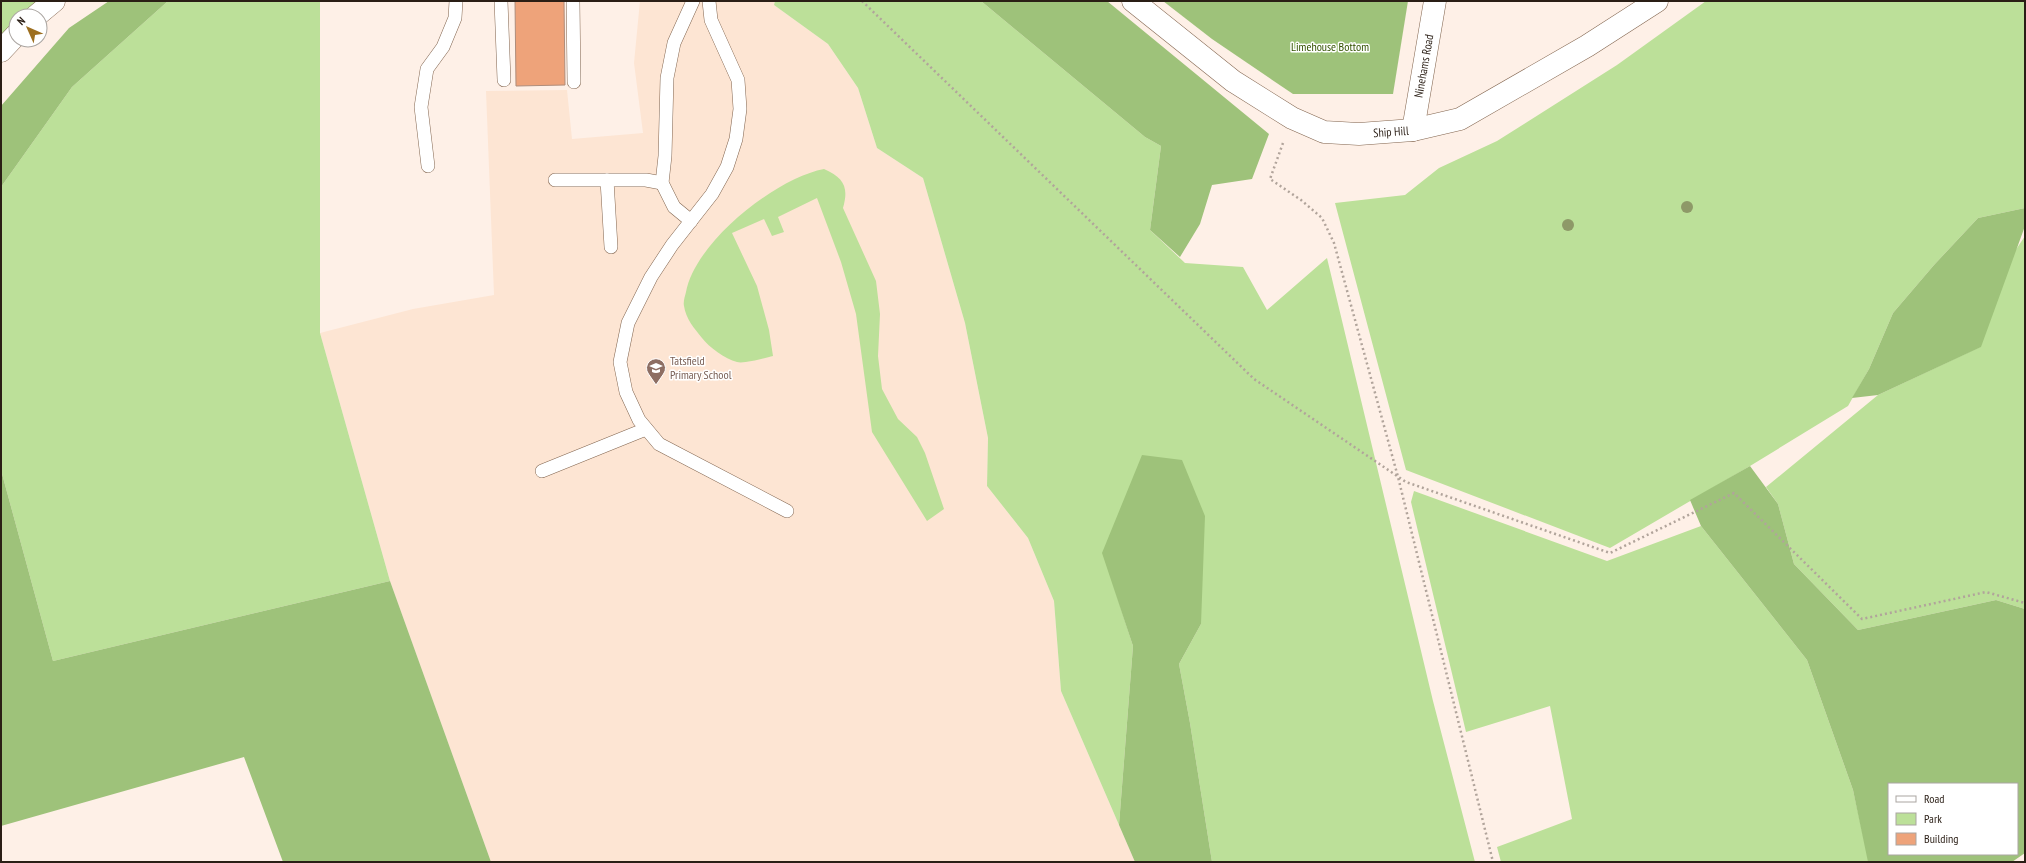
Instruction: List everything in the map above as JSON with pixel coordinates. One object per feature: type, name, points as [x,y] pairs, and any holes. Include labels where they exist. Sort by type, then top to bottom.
[{"type":"street","points":[[46,8],[54,1]]},
{"type":"street","name":"Ship Hill","points":[[1133,1],[1233,81],[1292,118],[1324,132],[1358,134],[1413,130],[1460,119],[1587,46],[1657,1]]},
{"type":"street","name":"Ninehams Road","points":[[1413,130],[1435,1]]},
{"type":"street","points":[[1,51],[8,44]]},
{"type":"lane","points":[[428,166],[421,106],[427,69],[443,47],[455,18],[456,1]]},
{"type":"lane","points":[[501,1],[504,80]]},
{"type":"lane","points":[[573,1],[574,82]]},
{"type":"lane","points":[[691,221],[674,207],[662,182],[665,156],[667,78],[674,43],[693,1]]},
{"type":"lane","points":[[709,1],[711,20],[738,80],[740,109],[736,139],[727,167],[712,194],[650,277],[628,323],[620,362],[626,392],[639,420],[659,444],[787,511]]},
{"type":"lane","points":[[554,180],[646,180],[662,182]]},
{"type":"lane","points":[[607,180],[611,247]]},
{"type":"lane","points":[[542,471],[646,429]]},
{"type":"path","points":[[862,1],[1254,379],[1406,482],[1610,553],[1734,493],[1862,619],[1986,592],[2025,603]]},
{"type":"path","points":[[1292,118],[1270,179],[1301,200],[1322,218],[1334,243],[1398,476],[1493,862]]},
{"type":"shaded area","name":"Tatsfield Primary School","points":[[640,1],[775,1],[774,5],[828,44],[858,88],[877,148],[923,178],[965,323],[988,438],[987,486],[1028,538],[1054,601],[1061,691],[1135,862],[491,862],[390,581],[320,333],[413,309],[494,295],[486,91],[567,90],[572,139],[643,133],[634,63]]},
{"type":"green space","points":[[1,1],[37,1],[30,8],[8,8],[8,28],[1,35]]},
{"type":"green space","points":[[109,1],[168,1],[72,87],[1,187],[1,106],[69,28]]},
{"type":"green space","points":[[168,1],[320,1],[320,333],[390,581],[53,661],[1,470],[1,187],[72,87]]},
{"type":"green space","points":[[775,1],[981,1],[1145,137],[1161,146],[1150,230],[1185,263],[1243,267],[1267,310],[1327,258],[1433,701],[1475,862],[1212,862],[1179,664],[1201,624],[1103,553],[1133,646],[1119,825],[1061,691],[1054,601],[1028,538],[987,486],[988,438],[965,323],[923,178],[877,148],[858,88],[828,44],[774,5]]},
{"type":"green space","points":[[981,1],[1107,1],[1269,134],[1252,179],[1212,185],[1200,224],[1180,257],[1150,230],[1161,146],[1145,137]]},
{"type":"green space","name":"Limehouse Bottom","points":[[1163,1],[1408,1],[1393,94],[1293,94],[1212,39]]},
{"type":"green space","points":[[1706,1],[2025,1],[2025,208],[1978,218],[1934,265],[1893,313],[1869,369],[1848,406],[1750,466],[1610,548],[1406,470],[1335,203],[1405,195],[1439,168],[1497,141],[1617,65]]},
{"type":"green space","points":[[824,169],[831,172],[843,184],[845,189],[845,201],[843,208],[876,281],[880,314],[878,356],[882,389],[898,419],[917,437],[925,453],[944,509],[927,521],[872,432],[856,314],[841,262],[817,198],[778,217],[784,232],[772,236],[764,219],[732,233],[757,286],[769,330],[773,356],[744,362],[737,362],[727,358],[713,349],[696,331],[685,311],[684,299],[693,273],[705,253],[721,233],[740,215],[783,185],[805,175]]},
{"type":"green space","points":[[2025,208],[2025,226],[1981,347],[1878,395],[1852,398],[1869,369],[1893,313],[1934,265],[1978,218]]},
{"type":"green space","points":[[2025,236],[2025,609],[1996,600],[1858,630],[1794,564],[1778,504],[1766,487],[1878,395],[1980,347],[2015,251]]},
{"type":"green space","points":[[1142,455],[1182,460],[1205,516],[1201,624],[1179,664],[1212,862],[1135,862],[1119,825],[1133,646],[1102,553]]},
{"type":"green space","points":[[1750,466],[1778,504],[1794,564],[1858,630],[1996,600],[2025,609],[2025,853],[2012,862],[1868,862],[1853,790],[1807,660],[1701,526],[1690,500]]},
{"type":"green space","points":[[1,470],[53,661],[390,581],[491,862],[283,862],[244,757],[1,826]]},
{"type":"green space","points":[[1414,491],[1607,561],[1701,526],[1807,660],[1853,790],[1869,862],[1501,862],[1497,847],[1572,819],[1550,706],[1466,732],[1411,502]]},
{"type":"building","points":[[515,1],[564,1],[565,85],[516,86]]},
{"type":"place","name":"Tatsfield Primary School","points":[[656,385]]}]
